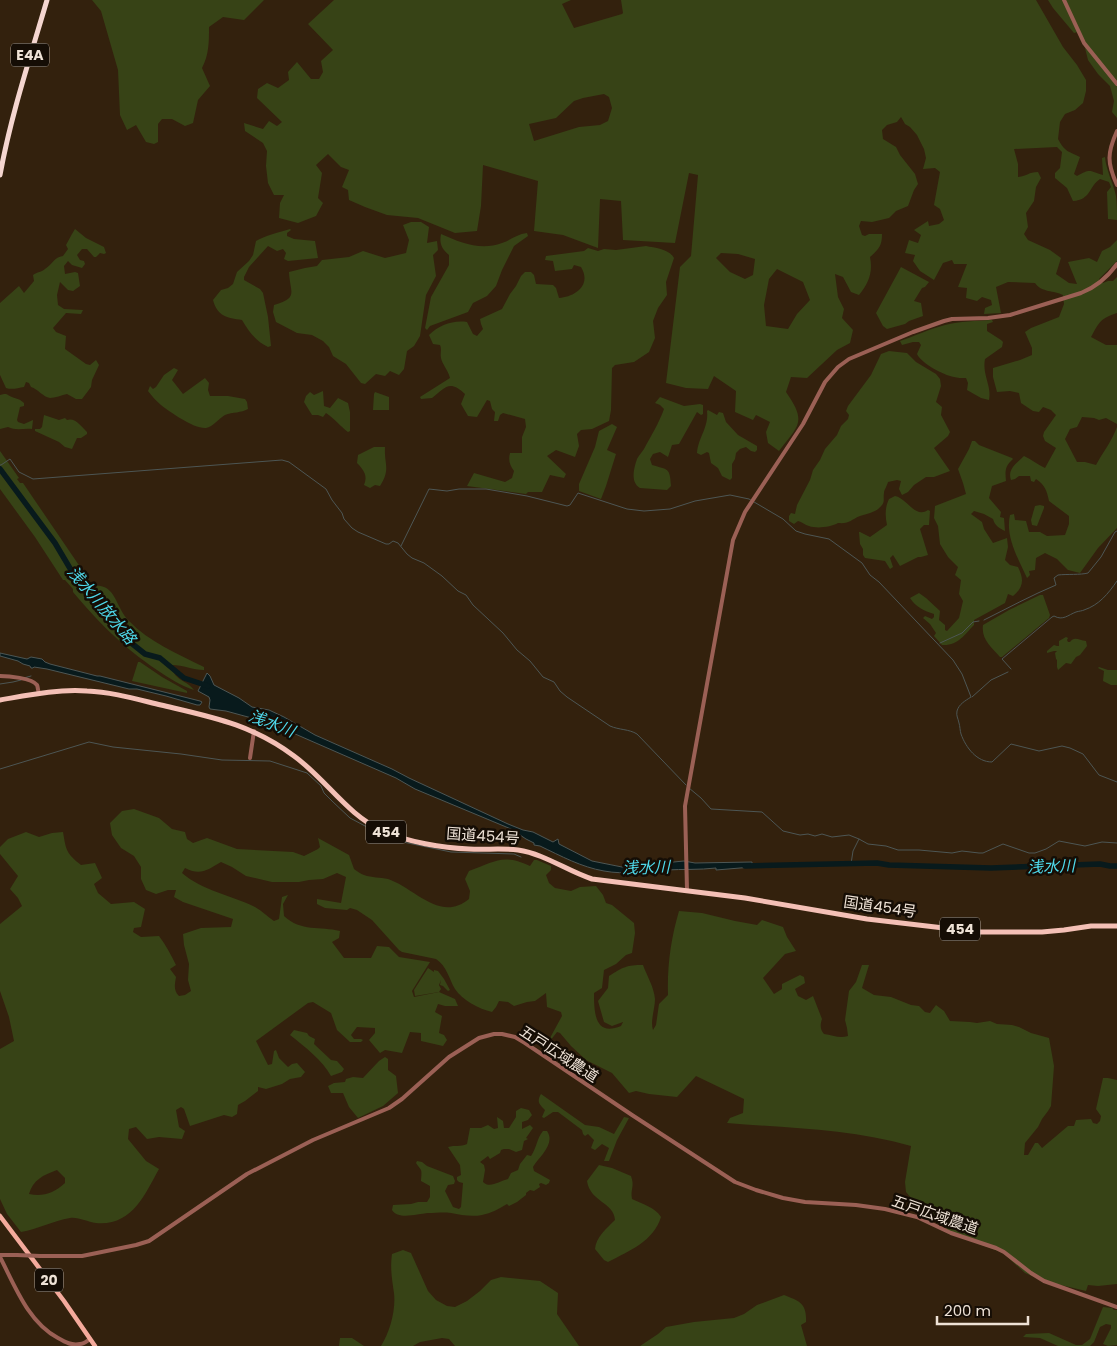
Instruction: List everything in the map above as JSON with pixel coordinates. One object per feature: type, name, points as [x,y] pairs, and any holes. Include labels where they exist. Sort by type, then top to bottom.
[{"type":"highway","name":"E4A","points":[[0,174],[13,110],[46,0]]},
{"type":"highway","name":"E4A","points":[[0,163],[11,120]]},
{"type":"highway","name":"国道454号","points":[[0,700],[61,691],[85,691],[120,695],[217,718],[254,731],[270,740],[297,758],[365,821],[393,835],[449,847],[523,851],[546,858],[575,873],[592,879],[687,890],[868,919],[978,932],[1042,932],[1091,926],[1117,926]]},
{"type":"main road","name":"20","points":[[0,1216],[64,1301],[95,1346]]},
{"type":"street","points":[[1064,0],[1084,43],[1117,84]]},
{"type":"street","points":[[1117,130],[1110,146],[1109,160],[1111,172],[1117,185]]},
{"type":"street","points":[[687,890],[685,806],[733,540],[745,512],[803,424],[825,382],[838,367],[862,352],[935,323],[952,319],[1010,315],[1081,293],[1104,280],[1117,264]]},
{"type":"street","points":[[0,676],[36,683],[39,694]]},
{"type":"street","points":[[250,758],[254,731]]},
{"type":"street","name":"五戸広域農道","points":[[0,1256],[82,1256],[149,1241],[247,1174],[313,1140],[389,1108],[402,1099],[449,1057],[465,1046],[485,1036],[502,1034],[525,1042],[735,1182],[783,1198],[805,1202],[885,1209],[917,1217],[951,1233],[1004,1252],[1044,1281],[1117,1307]]},
{"type":"street","points":[[0,1256],[19,1294],[42,1327],[53,1336],[68,1344],[82,1344],[90,1339]]},
{"type":"green space","points":[[92,0],[264,0],[244,20],[223,17],[209,27],[209,43],[202,68],[210,86],[198,100],[193,123],[185,126],[172,119],[162,119],[158,124],[158,142],[154,144],[146,142],[136,125],[127,130],[120,115],[118,70],[101,11]]},
{"type":"green space","points":[[334,0],[571,0],[562,4],[574,28],[622,14],[621,0],[1036,0],[1063,47],[1086,80],[1083,103],[1075,110],[1065,114],[1060,122],[1058,139],[1065,149],[1080,157],[1074,174],[1077,176],[1090,171],[1103,175],[1102,158],[1105,157],[1116,196],[1117,220],[1108,219],[1107,192],[1111,187],[1109,182],[1100,179],[1087,195],[1073,201],[1067,188],[1055,178],[1055,173],[1060,168],[1062,152],[1057,147],[1014,149],[1018,164],[1018,177],[1038,172],[1041,178],[1036,187],[1034,201],[1026,213],[1028,227],[1024,234],[1028,240],[1050,250],[1061,258],[1056,274],[1069,283],[1077,284],[1068,262],[1089,258],[1097,262],[1102,251],[1110,247],[1117,240],[1117,261],[1099,279],[1103,283],[1113,281],[1117,277],[1117,313],[1101,321],[1091,337],[1106,345],[1117,345],[1117,424],[1106,418],[1099,420],[1082,417],[1077,427],[1070,429],[1065,439],[1077,462],[1096,465],[1117,427],[1117,528],[1098,548],[1080,573],[1068,570],[1057,559],[1045,553],[1036,558],[1035,570],[1029,571],[1030,575],[1027,578],[1011,539],[1009,531],[1010,515],[1014,514],[1015,520],[1026,521],[1029,532],[1040,532],[1047,536],[1065,535],[1069,524],[1069,516],[1049,501],[1045,488],[1039,481],[1036,479],[1034,482],[1031,481],[1030,476],[1019,476],[1011,480],[1010,473],[1013,466],[1024,456],[1045,468],[1056,448],[1045,441],[1043,436],[1056,415],[1051,410],[1043,407],[1039,412],[1033,411],[1021,403],[1019,393],[1010,391],[997,392],[993,368],[1032,355],[1032,348],[1025,332],[1059,317],[1064,304],[1063,295],[1045,290],[1035,283],[1008,282],[996,287],[1001,313],[984,314],[985,308],[992,305],[991,300],[982,297],[977,301],[966,298],[967,288],[958,287],[967,264],[954,264],[952,260],[943,263],[934,280],[920,271],[913,261],[915,255],[905,253],[909,240],[918,243],[921,235],[914,230],[928,221],[929,226],[939,224],[944,220],[940,209],[934,205],[940,172],[935,168],[923,169],[926,158],[924,149],[917,135],[905,124],[901,117],[897,122],[887,125],[882,130],[883,139],[896,147],[915,174],[918,184],[908,206],[896,211],[889,218],[872,222],[861,221],[859,226],[862,235],[882,234],[882,238],[876,252],[870,257],[871,268],[869,277],[859,295],[851,292],[843,277],[835,274],[838,297],[844,309],[842,318],[853,330],[850,343],[837,350],[807,378],[791,377],[786,392],[797,410],[798,423],[796,429],[779,451],[768,443],[766,432],[770,422],[756,415],[753,420],[735,412],[736,391],[714,376],[708,389],[686,388],[666,383],[680,267],[691,256],[698,175],[689,173],[675,243],[623,240],[621,201],[600,199],[598,248],[563,235],[534,231],[538,181],[483,165],[481,206],[477,231],[455,233],[418,218],[387,215],[349,200],[348,190],[342,187],[349,170],[341,167],[328,154],[316,165],[322,173],[318,198],[323,203],[316,216],[298,223],[279,218],[280,203],[284,195],[274,195],[268,183],[267,151],[263,143],[245,131],[244,123],[263,129],[269,121],[277,126],[282,122],[257,98],[258,89],[267,83],[278,88],[289,80],[288,72],[297,62],[311,79],[319,79],[323,72],[321,61],[333,50],[308,24]],"holes":[[[604,94],[609,97],[612,108],[608,121],[600,125],[579,127],[534,141],[529,124],[556,118],[574,101]],[[721,253],[738,254],[755,259],[753,275],[745,279],[730,272],[716,258]],[[777,269],[803,282],[810,300],[797,314],[788,329],[766,326],[764,305],[769,279]]]},
{"type":"green space","points":[[1048,0],[1117,0],[1117,118],[1112,112],[1114,101],[1110,86],[1088,60],[1082,36],[1078,32],[1074,33]]},
{"type":"green space","points":[[411,222],[421,222],[429,227],[427,243],[437,241],[438,250],[433,255],[436,276],[426,295],[420,336],[414,346],[407,351],[404,369],[399,375],[390,371],[385,376],[376,374],[365,384],[361,383],[346,364],[333,356],[329,347],[323,341],[312,335],[297,333],[276,322],[273,312],[274,305],[290,297],[289,272],[317,266],[322,260],[349,257],[363,251],[385,258],[406,253],[409,240],[403,225]]},
{"type":"green space","points":[[75,229],[86,238],[104,247],[106,253],[100,253],[94,257],[87,249],[82,249],[77,255],[80,260],[84,261],[85,264],[82,268],[72,265],[68,261],[64,266],[65,274],[78,273],[80,286],[73,291],[68,290],[60,282],[57,295],[58,305],[64,309],[83,310],[81,314],[66,313],[53,328],[56,332],[66,336],[65,349],[86,364],[90,365],[96,360],[99,365],[91,387],[82,399],[76,399],[67,394],[50,398],[26,382],[24,387],[6,388],[0,375],[0,303],[19,286],[24,293],[34,281],[33,275],[44,270],[55,259],[63,256],[68,249],[66,245]]},
{"type":"green space","points":[[290,229],[287,236],[294,239],[315,241],[318,258],[288,261],[284,259],[286,253],[283,249],[277,251],[268,246],[249,267],[244,277],[244,280],[260,289],[263,293],[271,346],[268,347],[253,336],[242,320],[227,317],[220,313],[213,300],[221,290],[233,284],[237,272],[253,255],[256,241]]},
{"type":"green space","points":[[527,233],[528,236],[514,246],[496,286],[487,296],[473,303],[468,312],[430,326],[427,330],[425,328],[431,297],[449,265],[449,255],[441,243],[441,234],[471,245],[486,246],[502,243]]},
{"type":"green space","points":[[646,246],[666,251],[674,258],[666,282],[667,295],[658,308],[653,321],[655,338],[649,352],[634,362],[615,365],[612,368],[609,421],[592,429],[581,430],[577,434],[579,446],[575,457],[556,450],[547,456],[566,474],[564,478],[550,475],[542,492],[528,492],[526,494],[467,486],[474,473],[505,482],[512,478],[514,471],[510,463],[510,453],[522,453],[522,437],[526,427],[525,419],[503,413],[498,421],[494,421],[495,412],[490,401],[487,400],[477,417],[468,416],[461,404],[465,394],[460,389],[451,386],[444,388],[432,398],[421,399],[420,397],[450,378],[442,360],[440,345],[433,344],[429,335],[437,328],[446,324],[467,322],[473,334],[477,336],[483,329],[480,319],[502,309],[525,272],[531,272],[534,275],[536,284],[553,285],[559,298],[571,295],[580,289],[584,279],[581,267],[574,265],[572,269],[555,271],[553,261],[545,260],[546,256],[584,251],[588,248],[598,251]]},
{"type":"green space","points":[[901,267],[929,282],[922,288],[914,301],[921,303],[923,316],[887,329],[883,326],[876,313]]},
{"type":"green space","points":[[992,320],[993,322],[987,324],[987,331],[1003,342],[1002,347],[985,359],[984,365],[990,395],[989,400],[967,390],[968,383],[966,378],[944,374],[923,361],[917,354],[921,345],[919,342],[902,345],[900,341],[933,328],[968,321]]},
{"type":"green space","points":[[889,351],[907,353],[940,379],[941,386],[936,402],[942,407],[941,415],[950,432],[934,448],[950,471],[934,477],[926,477],[902,495],[899,489],[901,481],[888,482],[880,508],[848,522],[820,527],[812,527],[798,521],[794,524],[789,521],[789,516],[791,513],[795,514],[797,505],[813,470],[825,449],[848,419],[849,415],[846,411],[848,406],[871,375],[881,354]]},
{"type":"green space","points":[[174,368],[178,370],[172,380],[183,394],[205,378],[209,383],[208,390],[210,396],[228,396],[245,399],[248,409],[225,415],[206,428],[195,426],[182,420],[161,405],[148,391],[150,386],[153,389],[156,387],[164,375]]},
{"type":"green space","points":[[323,391],[324,406],[330,408],[338,398],[348,403],[350,431],[348,432],[326,413],[323,417],[312,415],[304,402],[306,396],[310,392],[314,395]]},
{"type":"green space","points":[[375,392],[389,397],[389,410],[373,410]]},
{"type":"green space","points":[[4,394],[24,403],[24,406],[20,407],[17,420],[24,424],[33,420],[32,429],[8,427],[0,429],[0,395]]},
{"type":"green space","points":[[660,397],[684,406],[703,405],[703,414],[701,415],[697,412],[679,444],[672,445],[668,457],[660,452],[653,454],[650,459],[652,465],[669,472],[671,486],[667,490],[640,488],[634,479],[637,459],[664,409],[655,403]]},
{"type":"green space","points":[[708,410],[717,415],[719,412],[723,413],[726,422],[738,435],[757,446],[755,452],[746,447],[736,453],[732,464],[732,478],[730,480],[722,476],[718,468],[711,463],[709,453],[701,455],[697,453]]},
{"type":"green space","points":[[44,415],[59,420],[65,418],[76,421],[87,434],[77,438],[72,449],[65,447],[59,442],[35,431],[35,429],[42,427]]},
{"type":"green space","points":[[612,424],[617,427],[607,450],[616,454],[601,499],[579,491],[579,484],[595,447],[599,431]]},
{"type":"green space","points":[[972,441],[1013,459],[1006,469],[1006,481],[992,486],[989,498],[1001,512],[1000,517],[1004,518],[1005,531],[993,519],[984,514],[974,511],[971,514],[982,522],[993,543],[1007,538],[1008,547],[1005,560],[1010,565],[1018,567],[1022,583],[1013,596],[1008,594],[1005,603],[974,620],[974,625],[957,642],[942,645],[934,636],[936,633],[930,624],[923,618],[925,616],[932,619],[934,614],[920,608],[910,598],[919,593],[926,598],[940,611],[939,620],[945,625],[945,630],[947,631],[959,618],[963,601],[959,594],[961,580],[955,575],[958,567],[948,557],[940,544],[938,526],[934,518],[935,506],[966,494],[958,469]]},
{"type":"green space","points":[[374,447],[385,447],[386,471],[380,486],[375,485],[370,488],[364,485],[365,473],[357,463],[358,455]]},
{"type":"green space","points":[[0,451],[19,478],[17,479],[20,483],[23,483],[89,580],[86,580],[90,586],[99,586],[110,591],[124,615],[146,635],[164,647],[204,667],[204,670],[200,670],[172,665],[174,674],[194,690],[166,676],[122,643],[92,614],[73,592],[73,589],[63,580],[0,489]]},
{"type":"green space","points":[[895,496],[919,512],[930,511],[929,525],[924,525],[920,529],[928,555],[918,557],[900,566],[893,555],[890,558],[893,567],[890,569],[885,561],[865,558],[860,544],[859,532],[870,537],[887,525],[887,505],[889,499]]},
{"type":"green space","points":[[1035,506],[1044,506],[1044,508],[1037,526],[1032,525],[1031,520]]},
{"type":"green space","points":[[1043,595],[1050,615],[1049,618],[1000,657],[985,639],[983,625]]},
{"type":"green space","points":[[1066,637],[1068,642],[1075,639],[1086,641],[1087,646],[1071,664],[1066,663],[1058,670],[1055,653],[1057,651],[1047,653],[1047,651],[1054,645],[1059,646],[1059,641]]},
{"type":"green space","points":[[138,662],[187,691],[187,693],[132,681]]},
{"type":"green space","points":[[1099,667],[1117,670],[1117,685],[1111,685],[1103,681],[1104,671]]},
{"type":"green space","points":[[134,809],[159,818],[172,829],[185,832],[187,839],[193,843],[207,838],[237,849],[293,852],[304,856],[320,847],[318,838],[349,855],[354,869],[362,874],[398,883],[438,906],[458,905],[469,899],[470,891],[465,879],[469,871],[505,859],[530,866],[534,860],[537,860],[551,866],[551,870],[546,875],[549,883],[555,888],[571,891],[580,887],[596,886],[606,903],[612,905],[634,923],[635,933],[632,953],[604,970],[602,988],[594,993],[598,1021],[601,1026],[606,1028],[612,1029],[621,1026],[623,1022],[612,1026],[604,1022],[598,1001],[608,988],[609,976],[625,967],[643,965],[655,999],[653,1030],[656,1025],[659,1004],[668,995],[670,952],[679,911],[702,913],[757,925],[762,920],[783,927],[796,951],[785,954],[763,978],[774,994],[782,989],[782,984],[800,975],[804,977],[805,983],[795,989],[798,996],[806,1000],[813,996],[822,1019],[821,1027],[824,1034],[839,1037],[848,1036],[845,1020],[849,991],[856,982],[862,965],[869,965],[862,988],[874,995],[891,997],[919,1006],[925,1012],[930,1013],[936,1005],[944,1011],[950,1021],[977,1023],[990,1021],[997,1024],[1019,1027],[1031,1033],[1049,1038],[1054,1066],[1051,1106],[1025,1143],[1024,1155],[1028,1155],[1035,1143],[1038,1143],[1042,1148],[1068,1126],[1074,1126],[1076,1120],[1091,1119],[1093,1123],[1097,1124],[1101,1116],[1096,1109],[1103,1078],[1117,1080],[1117,1284],[1088,1285],[1086,1291],[1044,1281],[1025,1273],[1003,1253],[955,1235],[921,1210],[906,1192],[905,1182],[911,1146],[889,1140],[843,1133],[727,1123],[730,1118],[743,1113],[744,1099],[696,1076],[677,1097],[636,1091],[629,1093],[612,1073],[586,1060],[560,1033],[557,1032],[550,1041],[562,1016],[561,1012],[547,1007],[546,993],[535,1001],[514,1006],[508,1002],[499,1001],[492,1012],[482,1009],[471,1004],[458,993],[445,969],[436,959],[402,952],[372,920],[357,910],[350,908],[347,910],[325,908],[317,904],[317,899],[341,903],[346,877],[337,873],[323,879],[299,882],[272,882],[246,876],[221,862],[208,870],[195,872],[185,868],[182,873],[208,889],[255,907],[274,921],[279,919],[282,897],[288,895],[283,904],[284,916],[290,921],[311,928],[340,931],[339,938],[332,942],[344,958],[371,958],[377,946],[389,947],[399,957],[430,962],[412,991],[414,997],[439,992],[455,999],[458,1006],[438,1004],[435,1012],[442,1016],[439,1033],[444,1035],[447,1040],[443,1046],[421,1041],[421,1033],[410,1032],[402,1053],[385,1050],[380,1053],[369,1040],[375,1033],[375,1028],[357,1027],[351,1035],[354,1039],[363,1040],[361,1042],[350,1042],[337,1030],[331,1013],[313,1002],[308,1003],[256,1041],[268,1065],[272,1064],[274,1051],[276,1050],[279,1058],[288,1067],[297,1063],[305,1072],[301,1077],[290,1079],[282,1084],[266,1089],[258,1087],[258,1091],[238,1105],[237,1114],[232,1117],[224,1115],[190,1126],[184,1109],[181,1107],[176,1110],[179,1127],[185,1131],[182,1139],[159,1137],[147,1139],[136,1127],[129,1129],[128,1139],[146,1161],[159,1169],[142,1199],[128,1214],[119,1220],[108,1223],[96,1223],[70,1218],[21,1232],[7,1214],[0,1199],[0,1049],[14,1041],[9,1017],[0,991],[0,924],[22,906],[10,889],[18,876],[0,854],[0,847],[8,839],[26,832],[39,837],[63,832],[66,847],[72,857],[81,865],[95,863],[102,878],[94,884],[98,893],[111,904],[134,902],[145,909],[141,927],[134,928],[133,932],[141,937],[159,936],[162,939],[176,965],[170,969],[176,977],[175,989],[179,996],[191,991],[188,980],[189,964],[183,934],[201,928],[231,927],[233,919],[183,902],[174,897],[176,890],[168,890],[156,894],[146,890],[141,879],[141,867],[134,856],[121,848],[112,835],[110,823],[122,811]],"holes":[[[57,1170],[65,1178],[65,1183],[52,1192],[39,1195],[29,1194],[33,1185],[47,1174]]]},
{"type":"green space","points":[[428,968],[434,972],[434,970],[438,971],[450,990],[448,991],[440,985],[441,980],[439,985],[441,989],[439,992],[415,996],[414,990]]},
{"type":"green space","points":[[294,1030],[307,1033],[315,1039],[314,1044],[331,1060],[337,1061],[344,1069],[342,1072],[331,1076],[318,1059],[290,1035]]},
{"type":"green space","points":[[385,1057],[388,1059],[388,1070],[396,1076],[398,1093],[383,1106],[358,1118],[349,1107],[343,1093],[331,1093],[328,1086],[334,1083],[345,1082],[346,1079],[353,1077],[363,1078]]},
{"type":"green space","points":[[541,1094],[585,1125],[599,1127],[614,1134],[624,1117],[629,1118],[617,1140],[609,1161],[604,1161],[609,1148],[602,1144],[595,1150],[591,1148],[594,1140],[588,1134],[585,1136],[582,1130],[558,1112],[553,1112],[544,1118],[542,1117],[545,1110],[539,1101]]},
{"type":"green space","points":[[521,1108],[529,1110],[532,1115],[528,1120],[522,1122],[522,1129],[530,1125],[533,1128],[526,1138],[528,1139],[524,1141],[522,1150],[516,1152],[504,1149],[490,1159],[488,1156],[480,1162],[484,1165],[485,1170],[483,1182],[492,1185],[508,1179],[511,1173],[518,1170],[527,1155],[531,1156],[541,1134],[543,1131],[547,1131],[549,1136],[548,1145],[533,1167],[534,1171],[550,1180],[549,1183],[546,1185],[539,1184],[540,1187],[534,1191],[530,1190],[517,1202],[509,1206],[507,1204],[495,1211],[482,1215],[428,1213],[403,1216],[392,1210],[393,1205],[427,1202],[430,1197],[430,1186],[421,1181],[421,1170],[416,1163],[417,1161],[453,1176],[454,1184],[448,1185],[445,1191],[453,1207],[459,1209],[461,1207],[463,1183],[457,1180],[457,1177],[461,1175],[460,1165],[448,1147],[467,1144],[470,1128],[481,1128],[488,1125],[494,1129],[498,1128],[497,1117],[503,1121],[504,1128],[509,1128],[516,1117],[516,1111]]},
{"type":"green space","points":[[599,1165],[631,1176],[633,1183],[632,1199],[652,1208],[661,1217],[653,1233],[647,1239],[608,1262],[595,1249],[599,1237],[615,1220],[614,1214],[611,1209],[592,1193],[587,1181]]},
{"type":"green space","points":[[403,1250],[411,1253],[428,1291],[436,1300],[447,1306],[455,1307],[467,1301],[491,1280],[501,1277],[540,1281],[558,1293],[557,1314],[579,1346],[455,1346],[449,1339],[442,1338],[420,1342],[413,1346],[381,1346],[390,1328],[394,1306],[391,1269],[392,1254]]},
{"type":"green space","points":[[784,1295],[798,1301],[805,1311],[806,1322],[801,1325],[807,1346],[640,1346],[666,1327],[734,1318],[757,1305]]},
{"type":"green space","points":[[1103,1307],[1117,1310],[1117,1345],[1108,1346],[1103,1344],[1111,1328],[1111,1325],[1106,1324],[1100,1327],[1094,1342],[1090,1346],[1058,1346],[1040,1338],[1023,1337],[1026,1334],[1049,1333],[1076,1345],[1082,1345],[1090,1339]]},
{"type":"green space","points":[[340,1338],[352,1338],[364,1346],[339,1346]]},
{"type":"water","points":[[0,653],[27,659],[31,657],[42,659],[50,664],[202,702],[200,705],[197,705],[137,689],[129,689],[47,669],[31,668],[18,661],[0,656]]},
{"type":"water","points":[[207,673],[214,685],[252,707],[269,710],[315,735],[508,824],[533,832],[553,842],[558,839],[559,844],[592,861],[622,867],[684,861],[695,863],[752,862],[752,867],[620,873],[579,864],[534,845],[534,843],[511,829],[415,789],[396,778],[270,723],[226,711],[210,709],[209,697],[198,691]]},
{"type":"waterway","points":[[0,465],[10,459],[19,472],[33,479],[282,460],[289,462],[326,489],[344,519],[352,528],[386,544],[393,541],[398,543],[412,558],[424,563],[442,576],[458,591],[466,595],[473,605],[503,633],[543,677],[554,682],[567,697],[610,726],[637,734],[686,785]]},
{"type":"waterway","name":"浅水川放水路","points":[[0,469],[55,543],[87,594],[121,628],[130,642],[145,654],[160,658],[184,678],[208,686]]},
{"type":"waterway","points":[[401,546],[429,489],[447,491],[486,489],[527,496],[567,506],[570,505],[578,493],[627,509],[644,511],[670,509],[695,501],[730,495],[749,499],[783,519],[796,531],[829,539],[862,563],[870,575],[879,582],[953,660],[962,674],[971,697],[957,711],[961,733],[966,744],[977,757],[992,762],[1011,744],[1039,751],[1062,746],[1083,754],[1099,775],[1117,782]]},
{"type":"waterway","points":[[984,620],[1056,585],[1054,578],[1058,575],[1088,573],[1101,557],[1117,531]]},
{"type":"waterway","points":[[1011,669],[1002,659],[1052,617],[1063,618],[1094,605],[1107,595],[1117,581]]},
{"type":"waterway","points":[[940,643],[962,633],[973,622],[979,621]]},
{"type":"waterway","points":[[972,697],[991,680],[1008,672]]},
{"type":"waterway","points":[[24,678],[31,676]]},
{"type":"waterway","points":[[0,684],[21,680]]},
{"type":"waterway","points":[[0,769],[89,742],[113,747],[222,760],[270,761],[307,773],[321,786],[324,793],[350,818],[384,836],[451,852],[514,854],[521,857]]},
{"type":"waterway","points":[[689,788],[711,809],[762,812],[783,831],[815,836],[822,834],[832,837],[849,835],[859,839]]},
{"type":"waterway","points":[[851,864],[853,851],[859,839],[868,844],[886,846],[898,850],[952,853],[962,851],[983,853],[1003,844],[1029,853],[1035,853],[1059,841],[1085,846],[1102,842],[1117,843]]},
{"type":"waterway","name":"浅水川","points":[[745,866],[877,863],[991,868],[1100,864],[1117,866]]}]
